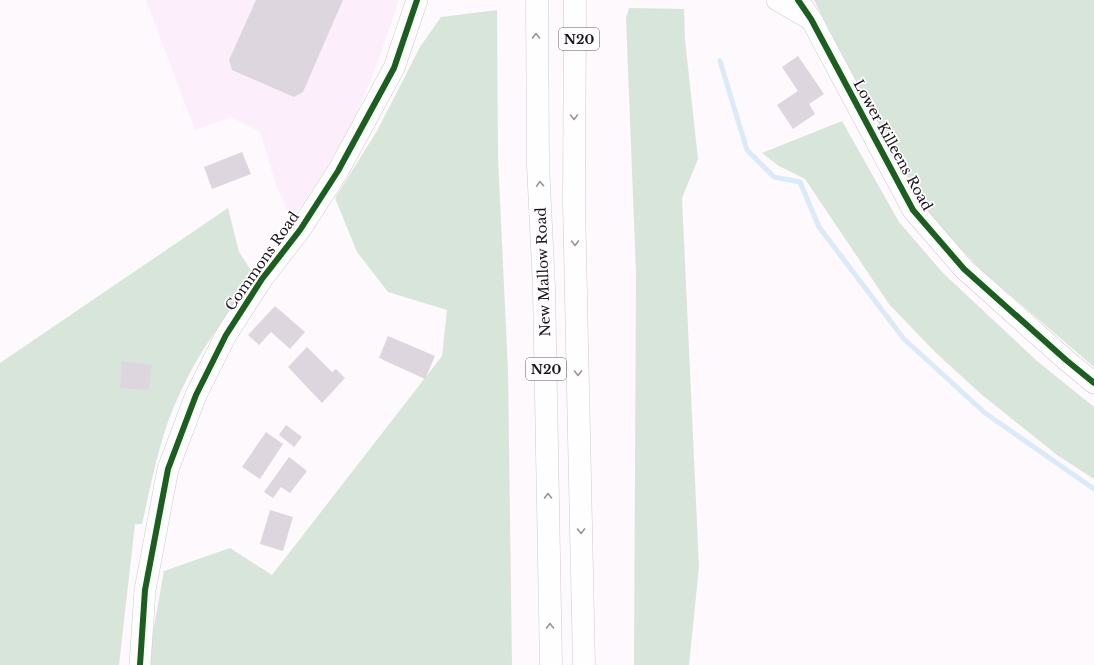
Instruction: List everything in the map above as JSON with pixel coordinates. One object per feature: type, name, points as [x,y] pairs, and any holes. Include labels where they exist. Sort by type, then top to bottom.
[{"type":"highway","name":"New Mallow Road","points":[[537,0],[538,158],[544,288],[551,665]]},
{"type":"highway","name":"N20","points":[[575,0],[574,204],[584,665]]},
{"type":"highway","name":"N20","points":[[574,78],[584,0]]},
{"type":"street","name":"Commons Road","points":[[140,665],[145,590],[168,469],[196,395],[226,335],[262,279],[300,230],[338,171],[394,68],[417,0]]},
{"type":"street","points":[[777,0],[810,19]]},
{"type":"street","name":"Lower Killeens Road","points":[[798,0],[810,19],[912,210],[964,269],[1094,383]]},
{"type":"shaded area","points":[[146,0],[399,0],[381,53],[357,113],[327,167],[305,201],[291,218],[276,185],[260,132],[231,117],[195,130]]},
{"type":"shaded area","points":[[814,0],[1094,0],[1094,367],[983,272],[943,230],[908,184]]},
{"type":"shaded area","points":[[629,8],[684,9],[685,40],[698,159],[682,198],[699,567],[689,665],[634,665],[636,272],[626,18]]},
{"type":"shaded area","points":[[497,10],[498,158],[508,371],[512,665],[150,665],[151,643],[164,571],[230,548],[272,575],[442,356],[447,310],[388,292],[357,252],[335,198],[377,131],[420,47],[441,17]]},
{"type":"shaded area","points":[[842,121],[899,222],[943,273],[1037,361],[1094,407],[1094,479],[1057,455],[981,394],[935,352],[889,304],[805,179],[779,166],[762,153]]},
{"type":"shaded area","points":[[228,208],[239,252],[254,275],[251,283],[203,350],[187,378],[167,425],[157,457],[142,524],[135,524],[119,665],[0,665],[0,363]]},
{"type":"building","points":[[256,0],[343,0],[303,92],[294,97],[232,70],[229,60]]},
{"type":"building","points":[[798,56],[824,94],[809,104],[815,114],[793,129],[777,105],[798,91],[782,67]]},
{"type":"building","points":[[242,152],[251,174],[212,189],[204,167]]},
{"type":"building","points":[[275,306],[305,332],[290,349],[271,332],[259,345],[248,335]]},
{"type":"building","points":[[388,336],[435,356],[425,379],[379,358]]},
{"type":"building","points":[[307,347],[332,372],[336,369],[345,378],[322,403],[288,367]]},
{"type":"building","points":[[122,361],[152,365],[149,390],[120,388]]},
{"type":"building","points":[[286,425],[302,437],[294,447],[279,435]]},
{"type":"building","points":[[266,432],[283,444],[260,479],[242,467]]},
{"type":"building","points":[[289,457],[307,471],[290,493],[281,487],[273,498],[264,492]]},
{"type":"building","points":[[270,510],[293,517],[283,551],[260,544]]},
{"type":"waterway","points":[[720,61],[747,150],[774,177],[800,182],[819,227],[904,339],[985,413],[1094,489]]},
{"type":"cycle path","points":[[140,665],[145,590],[168,469],[196,395],[226,335],[262,279],[300,230],[338,171],[394,68],[417,0]]},
{"type":"cycle path","points":[[798,0],[811,19],[913,210],[964,269],[1094,383]]}]
